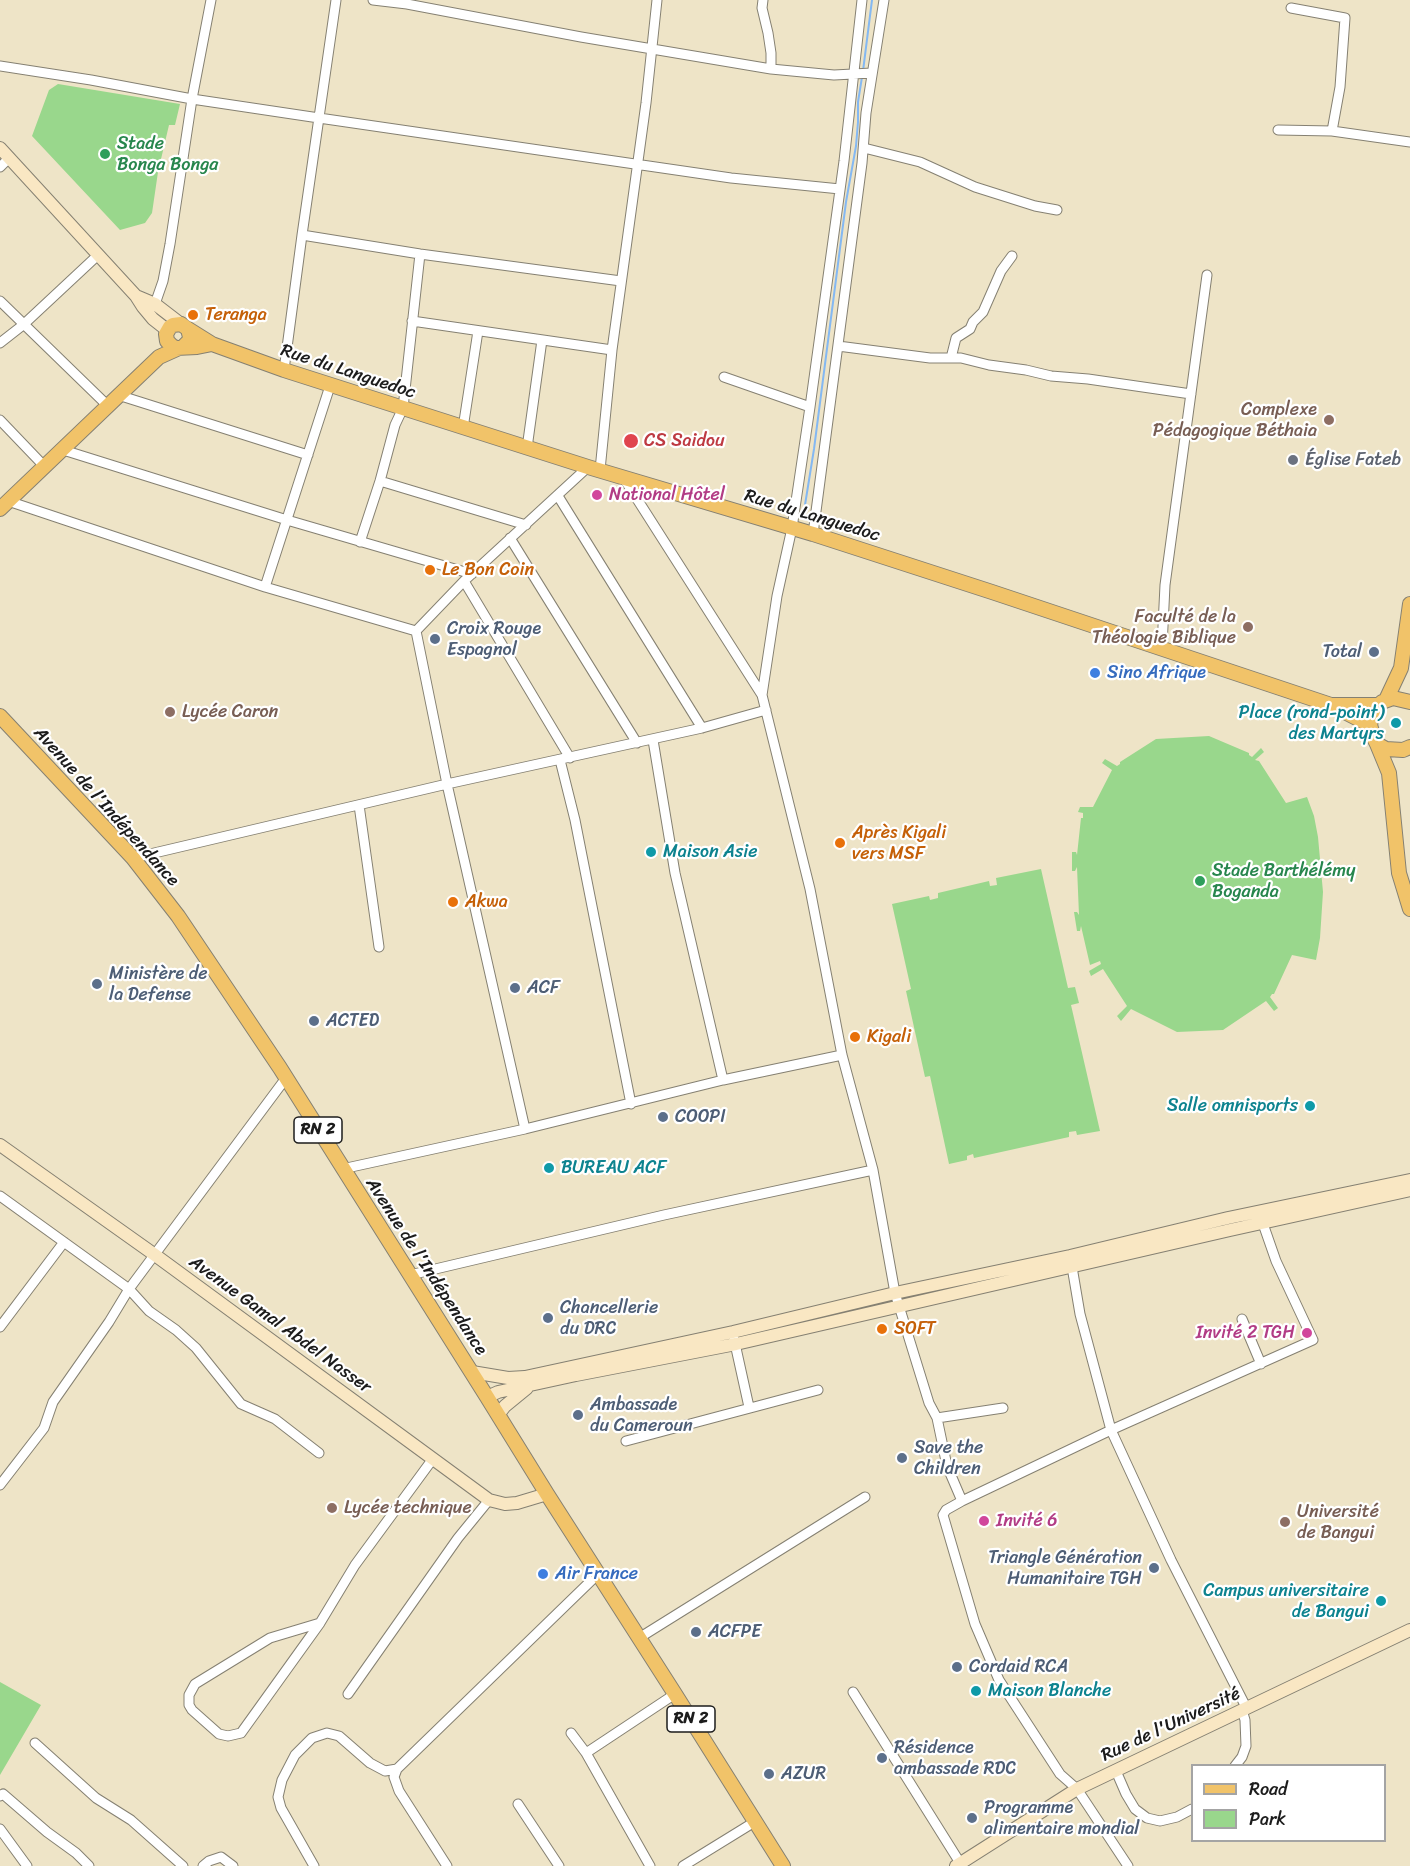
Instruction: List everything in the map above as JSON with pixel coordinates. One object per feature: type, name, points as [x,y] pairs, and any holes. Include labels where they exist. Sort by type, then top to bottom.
[{"type":"main road","points":[[159,357],[166,334],[173,325],[185,327],[212,344]]},
{"type":"main road","points":[[4,505],[60,449],[159,357],[186,345],[190,337],[185,327]]},
{"type":"main road","points":[[166,334],[169,344],[181,347],[212,344]]},
{"type":"main road","name":"Rue du Languedoc","points":[[212,344],[330,386],[594,469],[813,534],[1162,647],[1331,705],[1370,725]]},
{"type":"main road","points":[[1410,604],[1401,668],[1383,702],[1373,712],[1370,725],[1389,772],[1399,873],[1410,909]]},
{"type":"main road","points":[[1401,668],[1410,701]]},
{"type":"main road","name":"Rue du Languedoc","points":[[1331,705],[1383,702],[1399,698],[1410,701]]},
{"type":"main road","name":"Avenue de l'Indépendance","points":[[0,716],[133,858],[178,916],[286,1078],[783,1866]]},
{"type":"main road","points":[[1377,744],[1386,749],[1407,748]]},
{"type":"main road","points":[[1389,772],[1407,748]]},
{"type":"street","points":[[155,304],[163,281],[170,244],[192,99],[211,0]]},
{"type":"street","points":[[284,370],[336,0]]},
{"type":"street","points":[[373,0],[407,4],[580,37],[771,69],[834,75],[872,73]]},
{"type":"street","points":[[416,631],[510,538],[558,495],[594,469],[646,103],[657,0]]},
{"type":"street","points":[[763,0],[762,8],[768,33],[771,69]]},
{"type":"street","points":[[762,695],[777,596],[792,528],[810,407],[844,161],[862,0]]},
{"type":"street","points":[[813,534],[864,148],[866,113],[885,0]]},
{"type":"street","points":[[1291,8],[1345,18],[1340,87],[1332,131]]},
{"type":"street","points":[[0,66],[319,118],[731,178],[840,189]]},
{"type":"street","points":[[1278,130],[1332,131],[1410,142]]},
{"type":"street","points":[[0,148],[5,163],[98,255],[136,296],[166,334]]},
{"type":"street","points":[[864,148],[892,153],[920,162],[975,187],[1035,206],[1057,210]]},
{"type":"street","points":[[844,161],[862,163]]},
{"type":"street","points":[[302,235],[420,254],[621,281]]},
{"type":"street","points":[[832,250],[850,253]]},
{"type":"street","points":[[360,542],[395,425],[403,408],[420,254]]},
{"type":"street","points":[[0,344],[98,255]]},
{"type":"street","points":[[951,358],[956,338],[970,329],[973,322],[983,312],[1001,271],[1012,256]]},
{"type":"street","points":[[1162,647],[1165,585],[1207,275]]},
{"type":"street","points":[[136,296],[155,304],[185,327]]},
{"type":"street","points":[[0,301],[107,405]]},
{"type":"street","points":[[412,321],[612,350]]},
{"type":"street","points":[[463,428],[478,331]]},
{"type":"street","points":[[527,448],[542,340]]},
{"type":"street","points":[[838,346],[907,355],[962,358],[1051,376],[1191,394]]},
{"type":"street","points":[[724,377],[810,407]]},
{"type":"street","points":[[265,587],[330,386]]},
{"type":"street","points":[[118,395],[308,455]]},
{"type":"street","points":[[0,420],[44,466]]},
{"type":"street","points":[[60,449],[287,520],[472,574]]},
{"type":"street","points":[[624,477],[762,695],[810,889],[842,1055],[873,1170],[895,1293],[929,1403],[937,1418],[947,1466],[962,1501]]},
{"type":"street","points":[[380,481],[526,525]]},
{"type":"street","points":[[558,495],[702,728]]},
{"type":"street","points":[[4,505],[265,587],[416,631]]},
{"type":"street","points":[[510,538],[638,743]]},
{"type":"street","points":[[464,581],[565,759],[631,1104]]},
{"type":"street","points":[[416,631],[447,784],[525,1129]]},
{"type":"street","points":[[133,858],[447,784],[653,740],[766,710]]},
{"type":"street","points":[[653,740],[675,873],[723,1080]]},
{"type":"street","points":[[359,805],[379,947]]},
{"type":"street","points":[[342,1169],[525,1129],[723,1080],[842,1055]]},
{"type":"street","points":[[0,1485],[44,1428],[53,1402],[109,1322],[129,1289],[286,1078]]},
{"type":"street","name":"Avenue Gamal Abdel Nasser","points":[[0,1145],[155,1255],[489,1500]]},
{"type":"street","points":[[410,1275],[664,1215],[873,1170]]},
{"type":"street","points":[[1262,1218],[1410,1180]]},
{"type":"street","points":[[472,1372],[508,1378],[525,1377],[899,1306],[1228,1218],[1262,1218],[1410,1190]]},
{"type":"street","points":[[0,1196],[129,1289],[149,1311],[196,1348],[241,1404],[275,1419],[319,1453]]},
{"type":"street","points":[[1128,1866],[1077,1789],[1060,1774],[999,1680],[975,1624],[943,1515],[946,1510],[962,1501],[1111,1430],[1313,1340],[1276,1261],[1262,1218]]},
{"type":"street","points":[[0,1328],[64,1242]]},
{"type":"street","points":[[487,1397],[498,1392],[734,1338],[895,1293],[1071,1261]]},
{"type":"street","points":[[1071,1261],[1080,1314],[1111,1430],[1179,1577],[1244,1709],[1246,1746],[1237,1764]]},
{"type":"street","points":[[1242,1319],[1261,1364]]},
{"type":"street","points":[[734,1338],[749,1407]]},
{"type":"street","points":[[498,1414],[510,1401],[531,1386]]},
{"type":"street","points":[[626,1441],[818,1390]]},
{"type":"street","points":[[937,1418],[1003,1408]]},
{"type":"street","points":[[320,1623],[270,1638],[195,1684],[189,1695],[189,1705],[192,1710],[219,1734],[228,1736],[241,1733],[320,1623],[355,1565],[432,1460]]},
{"type":"street","points":[[348,1694],[458,1538],[489,1500],[505,1504],[517,1503],[547,1494]]},
{"type":"street","points":[[639,1638],[865,1497]]},
{"type":"street","points":[[447,1866],[399,1791],[394,1777],[397,1769],[598,1574]]},
{"type":"street","name":"Rue de l'Université","points":[[960,1865],[1077,1789],[1410,1630]]},
{"type":"street","points":[[853,1692],[960,1865]]},
{"type":"street","points":[[586,1753],[675,1694]]},
{"type":"street","points":[[314,1866],[281,1808],[278,1797],[282,1780],[295,1755],[312,1738],[327,1733],[339,1737],[370,1763],[385,1770],[397,1769]]},
{"type":"street","points":[[571,1733],[586,1753],[650,1866]]},
{"type":"street","points":[[35,1743],[96,1798],[131,1820],[183,1866]]},
{"type":"street","points":[[1116,1771],[1135,1809],[1147,1818],[1160,1821],[1177,1817],[1191,1810]]},
{"type":"street","points":[[0,1796],[3,1794],[47,1832],[76,1852],[89,1866]]},
{"type":"street","points":[[518,1804],[559,1866]]},
{"type":"street","points":[[683,1866],[756,1821]]},
{"type":"street","points":[[0,1829],[27,1866]]},
{"type":"street","points":[[203,1866],[221,1857],[233,1866]]},
{"type":"green space","name":"Stade Bonga Bonga","points":[[58,84],[180,104],[175,125],[169,125],[158,172],[152,213],[145,223],[120,230],[32,136],[49,90]]},
{"type":"green space","name":"Stade Barthélémy Boganda","points":[[1209,736],[1249,753],[1252,757],[1261,748],[1264,752],[1255,760],[1259,761],[1286,803],[1307,797],[1318,837],[1323,892],[1316,960],[1292,955],[1274,994],[1270,997],[1278,1008],[1274,1011],[1266,1001],[1223,1030],[1177,1032],[1131,1009],[1121,1021],[1117,1016],[1127,1006],[1103,969],[1091,976],[1089,971],[1101,964],[1100,961],[1090,965],[1081,926],[1080,931],[1077,931],[1074,912],[1079,915],[1077,867],[1075,871],[1072,871],[1072,852],[1076,852],[1077,855],[1081,818],[1083,818],[1083,813],[1078,812],[1080,807],[1093,807],[1112,770],[1102,763],[1105,759],[1117,766],[1156,739]]},
{"type":"green space","points":[[1041,869],[1068,988],[1075,987],[1079,1003],[1071,1005],[1100,1131],[1077,1135],[1076,1131],[1069,1132],[1069,1137],[974,1158],[973,1154],[967,1156],[967,1160],[949,1164],[930,1076],[925,1077],[906,991],[911,989],[892,904],[929,896],[930,900],[938,898],[938,893],[989,881],[990,886],[997,885],[996,878]]},
{"type":"green space","points":[[0,1682],[41,1705],[0,1775]]},
{"type":"waterway","points":[[863,71],[872,0]]},
{"type":"waterway","points":[[805,505],[846,202],[856,146],[858,102],[862,77]]},
{"type":"place","name":"Stade Bonga Bonga","points":[[105,154]]},
{"type":"place","name":"Teranga","points":[[193,315]]},
{"type":"place","name":"Complexe Pédagogique Béthaia","points":[[1329,420]]},
{"type":"place","name":"CS Saidou","points":[[631,441]]},
{"type":"place","name":"Église Fateb","points":[[1293,460]]},
{"type":"place","name":"National Hôtel","points":[[597,495]]},
{"type":"place","name":"Le Bon Coin","points":[[430,570]]},
{"type":"place","name":"Faculté de la Théologie Biblique","points":[[1248,627]]},
{"type":"place","name":"Croix Rouge Espagnol","points":[[435,639]]},
{"type":"place","name":"Total","points":[[1374,652]]},
{"type":"place","name":"Sino Afrique","points":[[1095,673]]},
{"type":"place","name":"Lycée Caron","points":[[170,712]]},
{"type":"place","name":"Place (rond-point) des Martyrs","points":[[1396,723]]},
{"type":"place","name":"Après Kigali vers MSF","points":[[840,843]]},
{"type":"place","name":"Maison Asie","points":[[651,852]]},
{"type":"place","name":"Stade Barthélémy Boganda","points":[[1200,881]]},
{"type":"place","name":"Akwa","points":[[453,902]]},
{"type":"place","name":"Ministère de la Defense","points":[[97,984]]},
{"type":"place","name":"ACF","points":[[515,988]]},
{"type":"place","name":"ACTED","points":[[314,1021]]},
{"type":"place","name":"Kigali","points":[[855,1037]]},
{"type":"place","name":"Salle omnisports","points":[[1310,1106]]},
{"type":"place","name":"COOPI","points":[[663,1117]]},
{"type":"place","name":"BUREAU ACF","points":[[549,1168]]},
{"type":"place","name":"Chancellerie du DRC","points":[[548,1318]]},
{"type":"place","name":"SOFT","points":[[882,1329]]},
{"type":"place","name":"Invité 2 TGH","points":[[1307,1333]]},
{"type":"place","name":"Ambassade du Cameroun","points":[[578,1415]]},
{"type":"place","name":"Save the Children","points":[[902,1458]]},
{"type":"place","name":"Lycée technique","points":[[332,1508]]},
{"type":"place","name":"Invité 6","points":[[984,1521]]},
{"type":"place","name":"Université de Bangui","points":[[1285,1522]]},
{"type":"place","name":"Triangle Génération Humanitaire TGH","points":[[1154,1568]]},
{"type":"place","name":"Air France","points":[[543,1574]]},
{"type":"place","name":"Campus universitaire de Bangui","points":[[1381,1601]]},
{"type":"place","name":"ACFPE","points":[[696,1632]]},
{"type":"place","name":"Cordaid RCA","points":[[957,1667]]},
{"type":"place","name":"Maison Blanche","points":[[976,1691]]},
{"type":"place","name":"Résidence ambassade RDC","points":[[882,1758]]},
{"type":"place","name":"AZUR","points":[[769,1774]]},
{"type":"place","name":"Programme alimentaire mondial","points":[[972,1818]]}]
